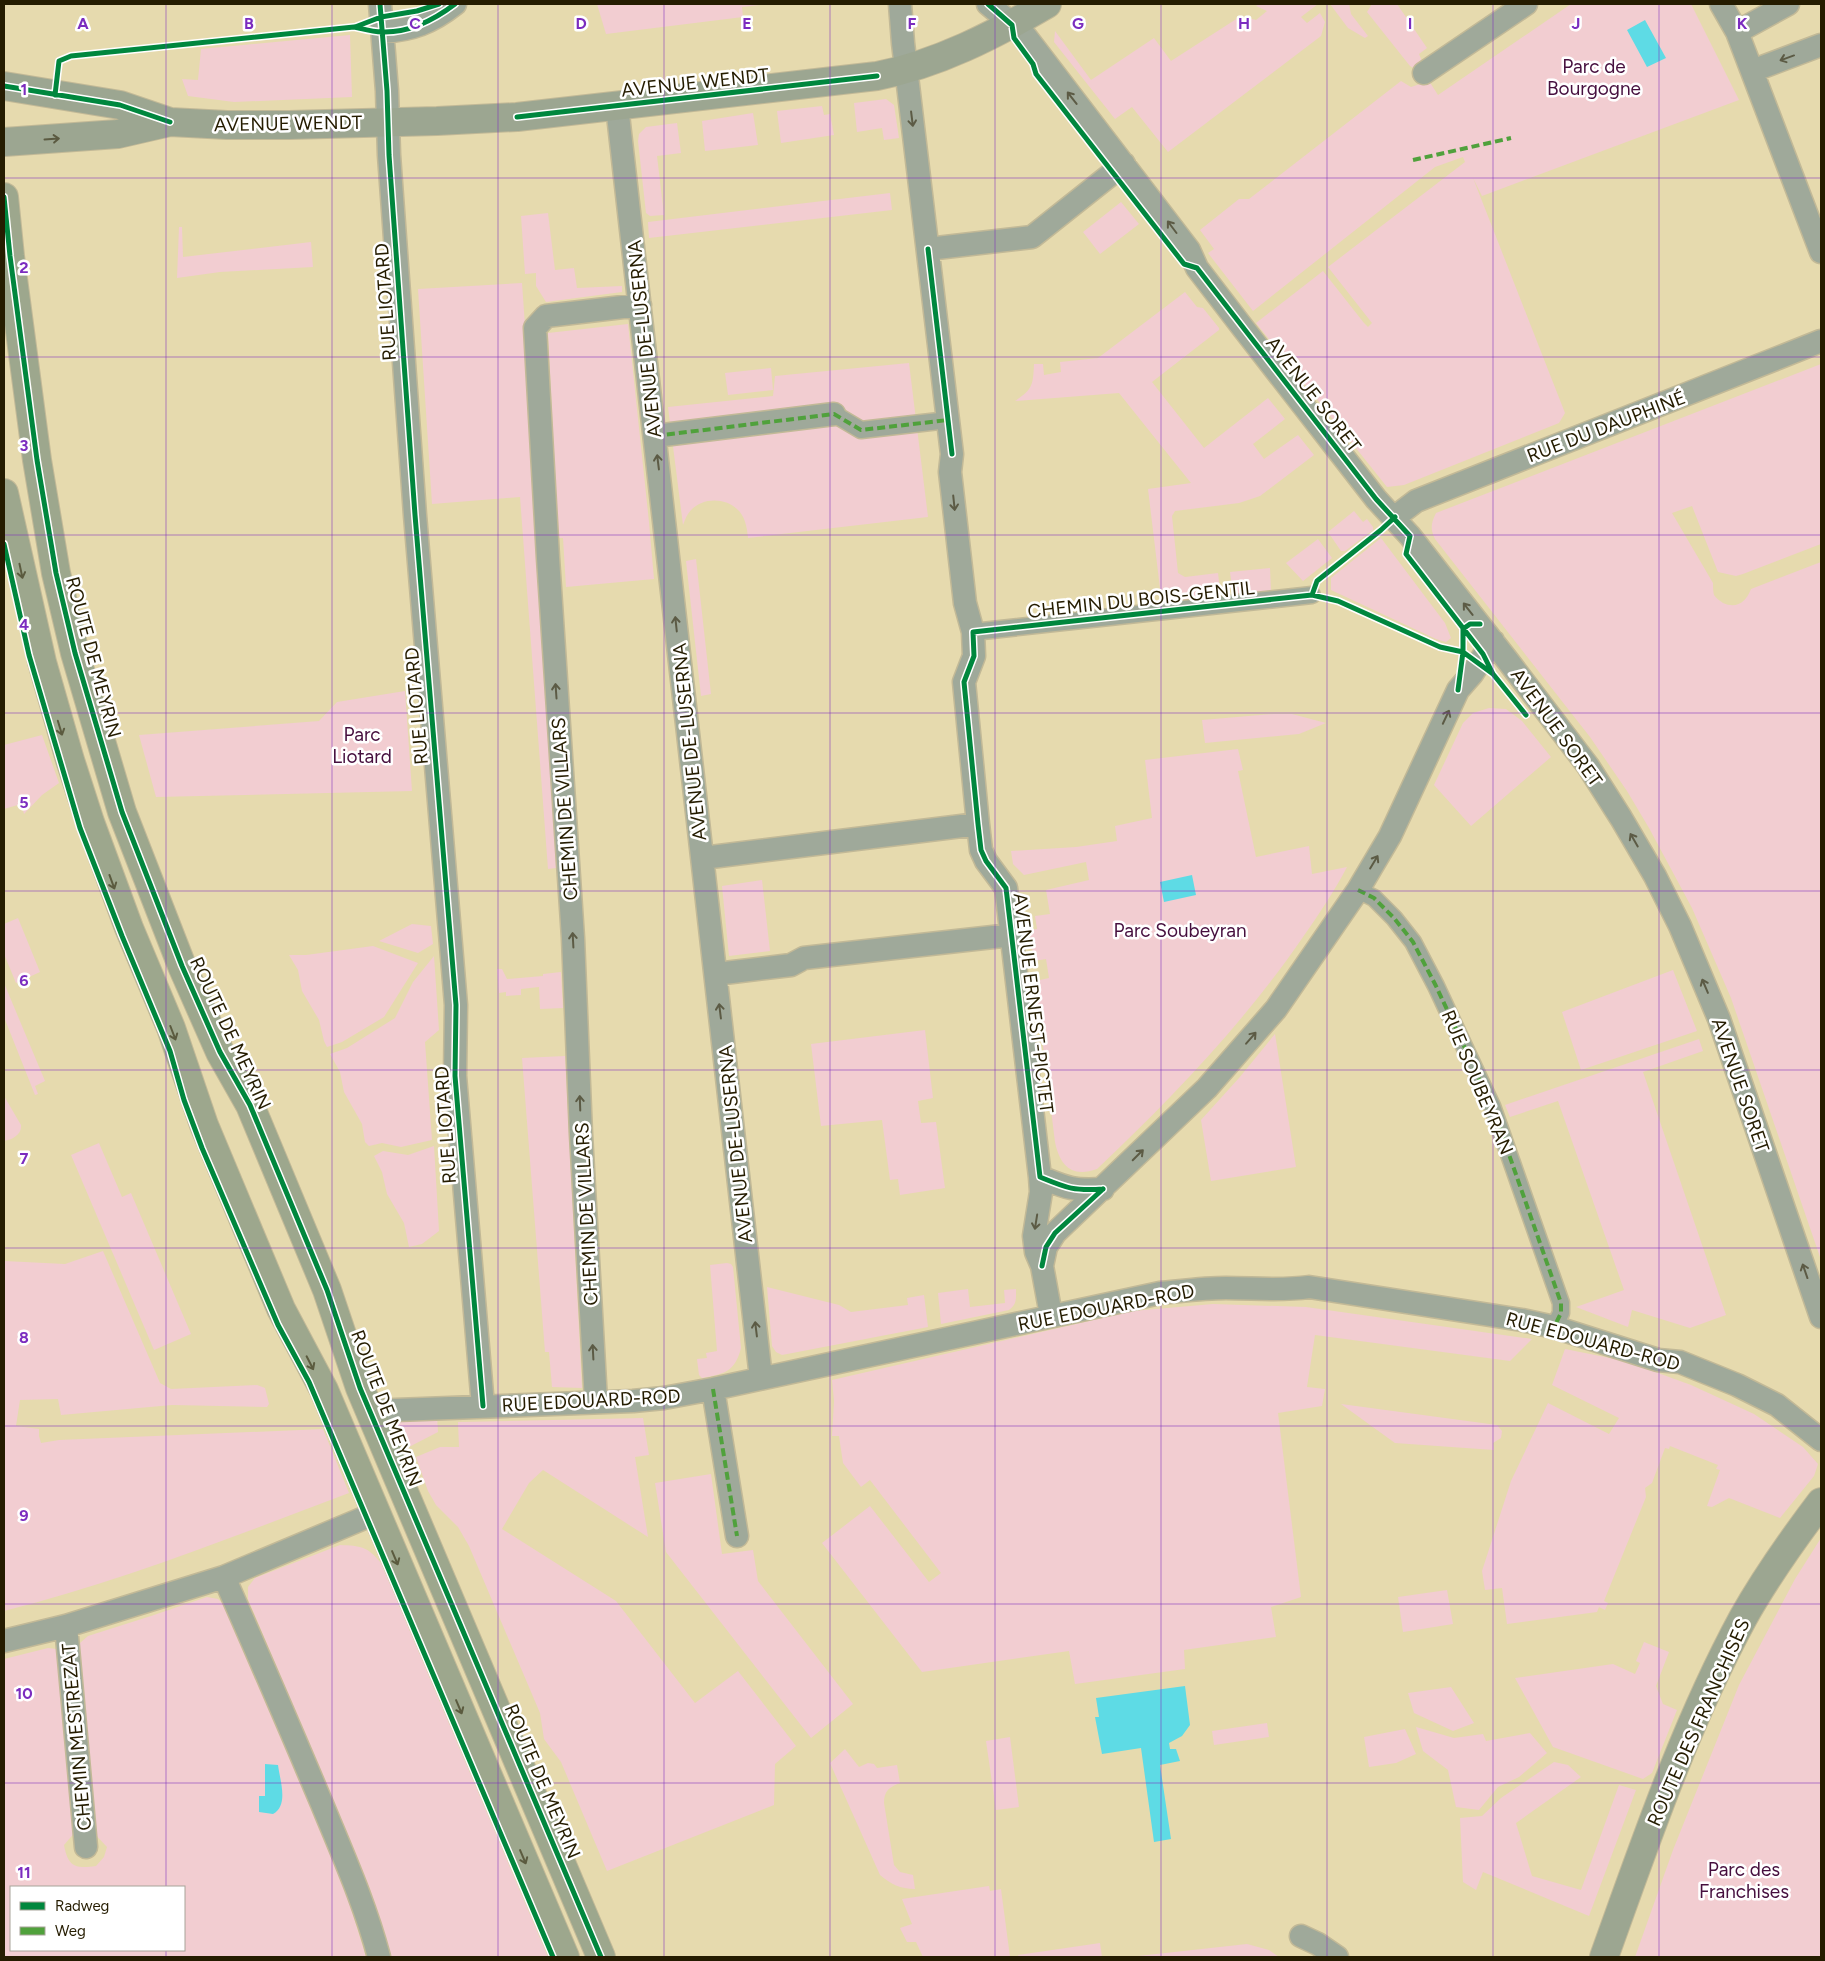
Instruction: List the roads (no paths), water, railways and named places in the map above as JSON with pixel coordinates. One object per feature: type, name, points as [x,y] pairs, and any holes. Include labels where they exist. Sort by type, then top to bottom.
[{"type":"main road","name":"AVENUE WENDT","points":[[4,142],[118,134],[170,122],[245,125],[437,121],[517,117],[877,76],[932,62],[1012,24],[1047,4]]},
{"type":"main road","name":"AVENUE WENDT","points":[[4,86],[120,105],[170,122]]},
{"type":"main road","name":"ROUTE DE MEYRIN","points":[[4,197],[36,452],[56,573],[75,653],[108,769],[141,864],[182,966],[220,1052],[250,1105],[327,1290],[349,1360],[369,1411],[602,1957]]},
{"type":"main road","points":[[4,493],[42,662],[70,760],[90,822],[129,928],[179,1047],[204,1125],[282,1309],[324,1390],[371,1515],[565,1957]]},
{"type":"main road","name":"ROUTE DES FRANCHISES","points":[[1604,1957],[1663,1795],[1707,1694],[1743,1619],[1766,1580],[1790,1542],[1821,1502]]},
{"type":"street","name":"RUE LIOTARD","points":[[380,4],[388,121],[388,155],[395,223],[415,515],[456,1005],[455,1076],[483,1406]]},
{"type":"street","points":[[382,32],[400,30],[438,18],[455,4]]},
{"type":"street","name":"AVENUE ERNEST-PICTET","points":[[900,4],[906,70],[952,454],[950,472],[965,603],[973,632],[974,656],[964,682],[978,824],[981,850],[986,861],[1006,888],[1040,1177],[1040,1192],[1034,1236],[1036,1252],[1042,1266],[1050,1316]]},
{"type":"street","name":"AVENUE SORET","points":[[988,4],[1022,33],[1033,46],[1189,250],[1197,268],[1226,306],[1376,499],[1395,517],[1493,641],[1593,773],[1655,876],[1680,926],[1719,1020],[1821,1318]]},
{"type":"street","points":[[1424,73],[1526,4]]},
{"type":"street","points":[[1721,4],[1737,32],[1821,252]]},
{"type":"street","points":[[1737,32],[1788,4]]},
{"type":"street","points":[[1752,71],[1821,46]]},
{"type":"street","name":"AVENUE DE-LUSERNA","points":[[617,106],[761,1378]]},
{"type":"street","points":[[928,249],[1032,237],[1124,164]]},
{"type":"street","name":"CHEMIN DE VILLARS","points":[[596,1401],[573,938],[535,328],[546,316],[640,305]]},
{"type":"street","name":"RUE DU DAUPHINÉ","points":[[1395,517],[1416,500],[1821,341]]},
{"type":"street","points":[[655,436],[834,414],[861,430],[948,420]]},
{"type":"street","name":"CHEMIN DU BOIS-GENTIL","points":[[973,632],[1312,595]]},
{"type":"street","points":[[1042,1266],[1046,1247],[1055,1233],[1207,1088],[1276,1010],[1358,890],[1390,836],[1458,690],[1472,674],[1493,641]]},
{"type":"street","points":[[702,858],[978,824]]},
{"type":"street","name":"RUE SOUBEYRAN","points":[[1358,890],[1374,898],[1394,918],[1413,942],[1478,1073],[1492,1106],[1561,1303],[1561,1313],[1554,1327]]},
{"type":"street","name":"AVENUE ERNEST-PICTET","points":[[716,974],[791,965],[804,958],[1011,935]]},
{"type":"street","points":[[1040,1177],[1067,1188],[1083,1190],[1103,1189]]},
{"type":"street","name":"RUE EDOUARD-ROD","points":[[369,1411],[664,1398],[1160,1293],[1192,1289],[1284,1290],[1309,1287],[1522,1320],[1554,1327],[1658,1360],[1680,1362],[1737,1385],[1777,1405],[1821,1440]]},
{"type":"street","points":[[713,1389],[736,1536]]},
{"type":"street","points":[[4,1641],[66,1626],[224,1577],[371,1515]]},
{"type":"street","points":[[224,1577],[352,1877],[369,1920],[379,1957]]},
{"type":"street","name":"CHEMIN MESTREZAT","points":[[66,1626],[86,1847]]},
{"type":"street","points":[[1301,1936],[1318,1944],[1336,1957]]},
{"type":"water","points":[[1645,20],[1666,58],[1647,67],[1627,30]]},
{"type":"water","points":[[1192,875],[1196,895],[1164,902],[1160,882]]},
{"type":"water","points":[[1185,1686],[1190,1725],[1182,1736],[1169,1743],[1170,1749],[1176,1749],[1180,1761],[1160,1765],[1171,1839],[1154,1842],[1141,1748],[1102,1754],[1095,1717],[1099,1717],[1096,1698]]},
{"type":"water","points":[[265,1764],[278,1765],[282,1785],[281,1805],[273,1814],[259,1812],[259,1796],[265,1796]]},
{"type":"park label","name":"Parc de Bourgogne","points":[[1594,77]]},
{"type":"park label","name":"Parc Liotard","points":[[362,745]]},
{"type":"park label","name":"Parc Soubeyran","points":[[1180,930]]},
{"type":"park label","name":"Parc des Franchises","points":[[1744,1880]]}]
